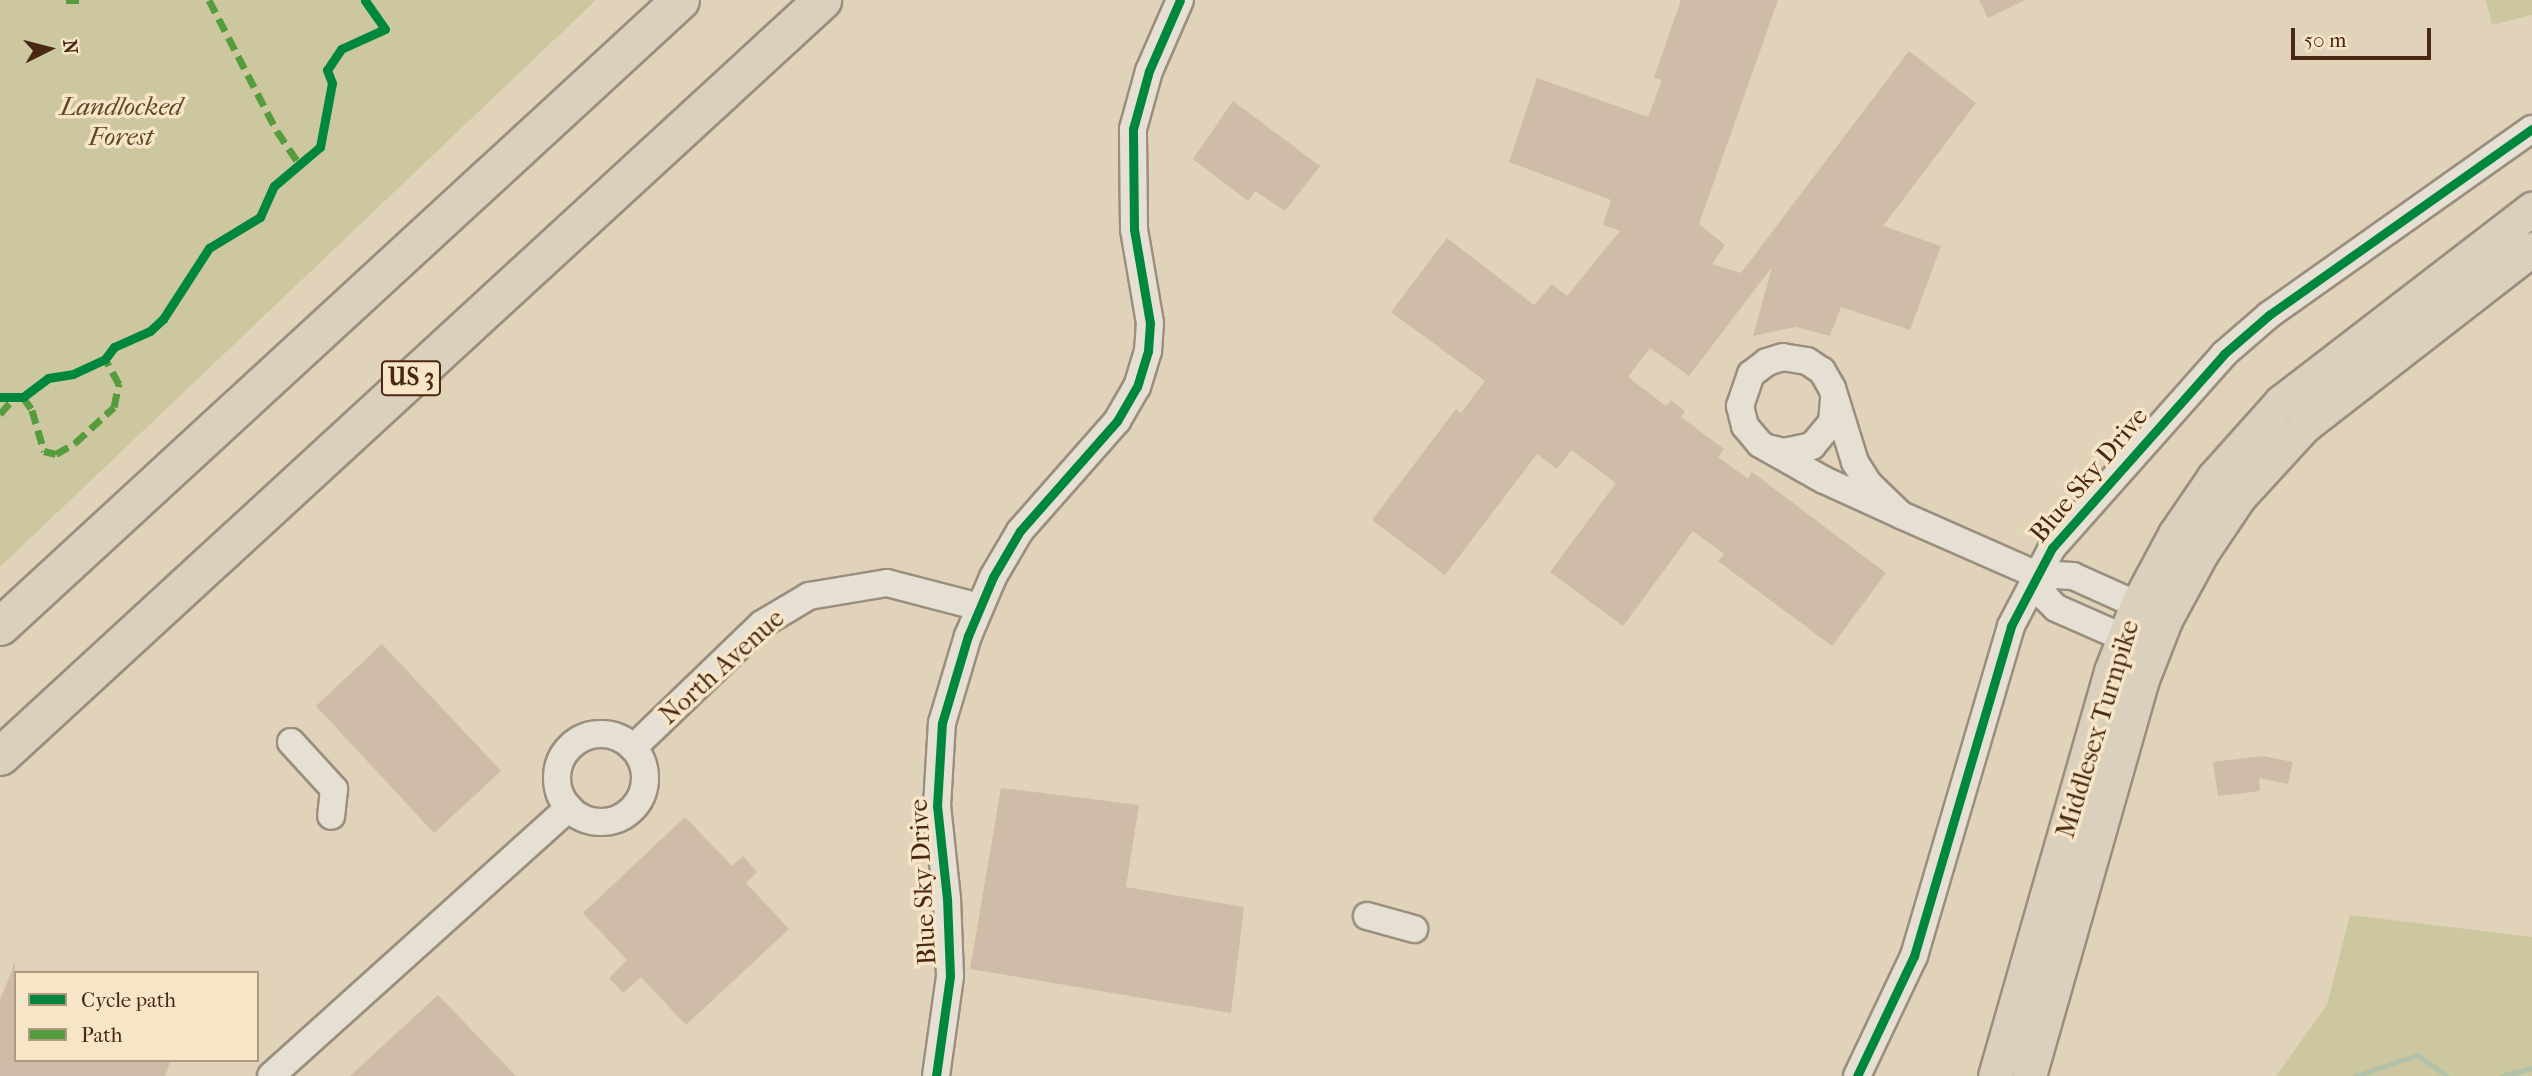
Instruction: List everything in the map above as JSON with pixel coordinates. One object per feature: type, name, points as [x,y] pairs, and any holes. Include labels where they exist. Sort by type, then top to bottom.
[{"type":"highway","points":[[0,626],[680,0]]},
{"type":"highway","name":"US 3","points":[[0,756],[822,0]]},
{"type":"main road","name":"Middlesex Turnpike","points":[[1995,1076],[2138,644],[2152,612],[2181,524],[2257,426],[2334,357],[2532,209]]},
{"type":"main road","name":"Middlesex Turnpike","points":[[2152,612],[2280,449],[2354,383],[2532,249]]},
{"type":"main road","name":"Middlesex Turnpike","points":[[2029,1076],[2138,644]]},
{"type":"street","name":"Blue Sky Drive","points":[[936,1076],[950,976],[947,899],[937,806],[942,723],[979,607],[1020,531],[1117,421],[1137,387],[1148,351],[1150,323],[1134,229],[1133,129],[1149,71],[1180,0]]},
{"type":"street","name":"Blue Sky Drive","points":[[1857,1076],[1913,956],[1999,663],[2035,575],[2052,548],[2224,354],[2269,315],[2532,129]]},
{"type":"street","name":"Blue Sky Drive","points":[[1901,515],[1868,483],[1855,462],[1834,396],[1822,371],[1807,361],[1783,357],[1758,367],[1744,386],[1740,406],[1745,426],[1760,443],[1824,480],[1901,515],[2035,575],[2073,576],[2152,612]]},
{"type":"street","points":[[1760,443],[1784,452],[1812,446],[1832,422],[1834,396]]},
{"type":"street","name":"Blue Sky Drive","points":[[2035,575],[2046,598],[2056,608],[2138,644]]},
{"type":"street","name":"North Avenue","points":[[633,748],[762,624],[809,596],[887,583],[979,607]]},
{"type":"street","points":[[597,733],[623,740],[633,748],[645,781],[631,811],[614,820],[594,822],[569,808],[559,795],[556,777],[566,751],[579,739],[597,733]]},
{"type":"street","points":[[291,741],[334,789],[331,816]]},
{"type":"street","points":[[271,1076],[569,808]]},
{"type":"street","points":[[1367,916],[1414,929]]},
{"type":"green space","name":"Landlocked Forest","points":[[0,0],[596,0],[0,567]]},
{"type":"green space","points":[[2486,0],[2532,0],[2532,15],[2492,25]]},
{"type":"green space","points":[[2350,915],[2532,937],[2532,1076],[2276,1076],[2327,1005]]},
{"type":"building","points":[[1681,0],[1778,0],[1699,224],[1725,245],[1712,264],[1741,273],[1909,51],[1976,103],[1883,226],[1941,246],[1910,330],[1841,307],[1830,336],[1796,327],[1753,336],[1772,267],[1689,376],[1650,348],[1628,377],[1666,406],[1671,400],[1685,411],[1681,417],[1724,449],[1718,457],[1748,479],[1752,472],[1886,573],[1832,646],[1718,561],[1724,554],[1693,531],[1623,626],[1550,572],[1616,483],[1571,450],[1557,469],[1537,454],[1445,575],[1372,520],[1456,409],[1461,413],[1485,381],[1391,312],[1447,238],[1534,305],[1552,284],[1567,296],[1620,231],[1603,225],[1611,200],[1509,162],[1537,78],[1648,117],[1662,80],[1654,78]]},
{"type":"building","points":[[1979,0],[2025,0],[1988,18]]},
{"type":"building","points":[[1233,101],[1320,166],[1285,211],[1255,191],[1248,201],[1193,159]]},
{"type":"building","points":[[382,644],[501,771],[434,833],[316,706]]},
{"type":"building","points":[[2263,756],[2293,762],[2288,784],[2259,778],[2260,791],[2218,796],[2213,762]]},
{"type":"building","points":[[1001,788],[1139,805],[1126,887],[1244,907],[1231,1013],[970,969]]},
{"type":"building","points":[[685,817],[732,866],[743,856],[757,872],[746,883],[789,929],[686,1025],[641,977],[623,993],[609,978],[627,960],[583,913]]},
{"type":"building","points":[[15,962],[14,1062],[170,1062],[165,1076],[0,1076],[0,1000]]},
{"type":"building","points":[[438,995],[516,1076],[350,1076]]},
{"type":"waterway","points":[[2355,1076],[2417,1055],[2447,1076]]},
{"type":"waterway","points":[[2502,1076],[2532,1068]]},
{"type":"marked path","points":[[66,0],[79,0]]},
{"type":"marked path","points":[[209,0],[277,131],[298,162]]},
{"type":"marked path","points":[[23,397],[32,410],[44,451],[56,454],[75,443],[114,407],[119,384],[105,359]]},
{"type":"marked path","points":[[0,414],[12,400]]},
{"type":"cycle path","points":[[0,397],[23,397],[48,378],[73,374],[105,359],[114,347],[150,331],[163,319],[209,248],[260,217],[274,186],[320,147],[332,83],[327,70],[341,49],[385,29],[365,0]]},
{"type":"cycle path","points":[[936,1076],[950,976],[947,899],[937,806],[942,723],[968,636],[993,577],[1020,531],[1117,421],[1137,387],[1148,351],[1150,323],[1134,229],[1133,129],[1149,71],[1180,0]]},
{"type":"cycle path","points":[[1857,1076],[1914,956],[2011,626],[2052,548],[2224,354],[2269,315],[2532,129]]}]
